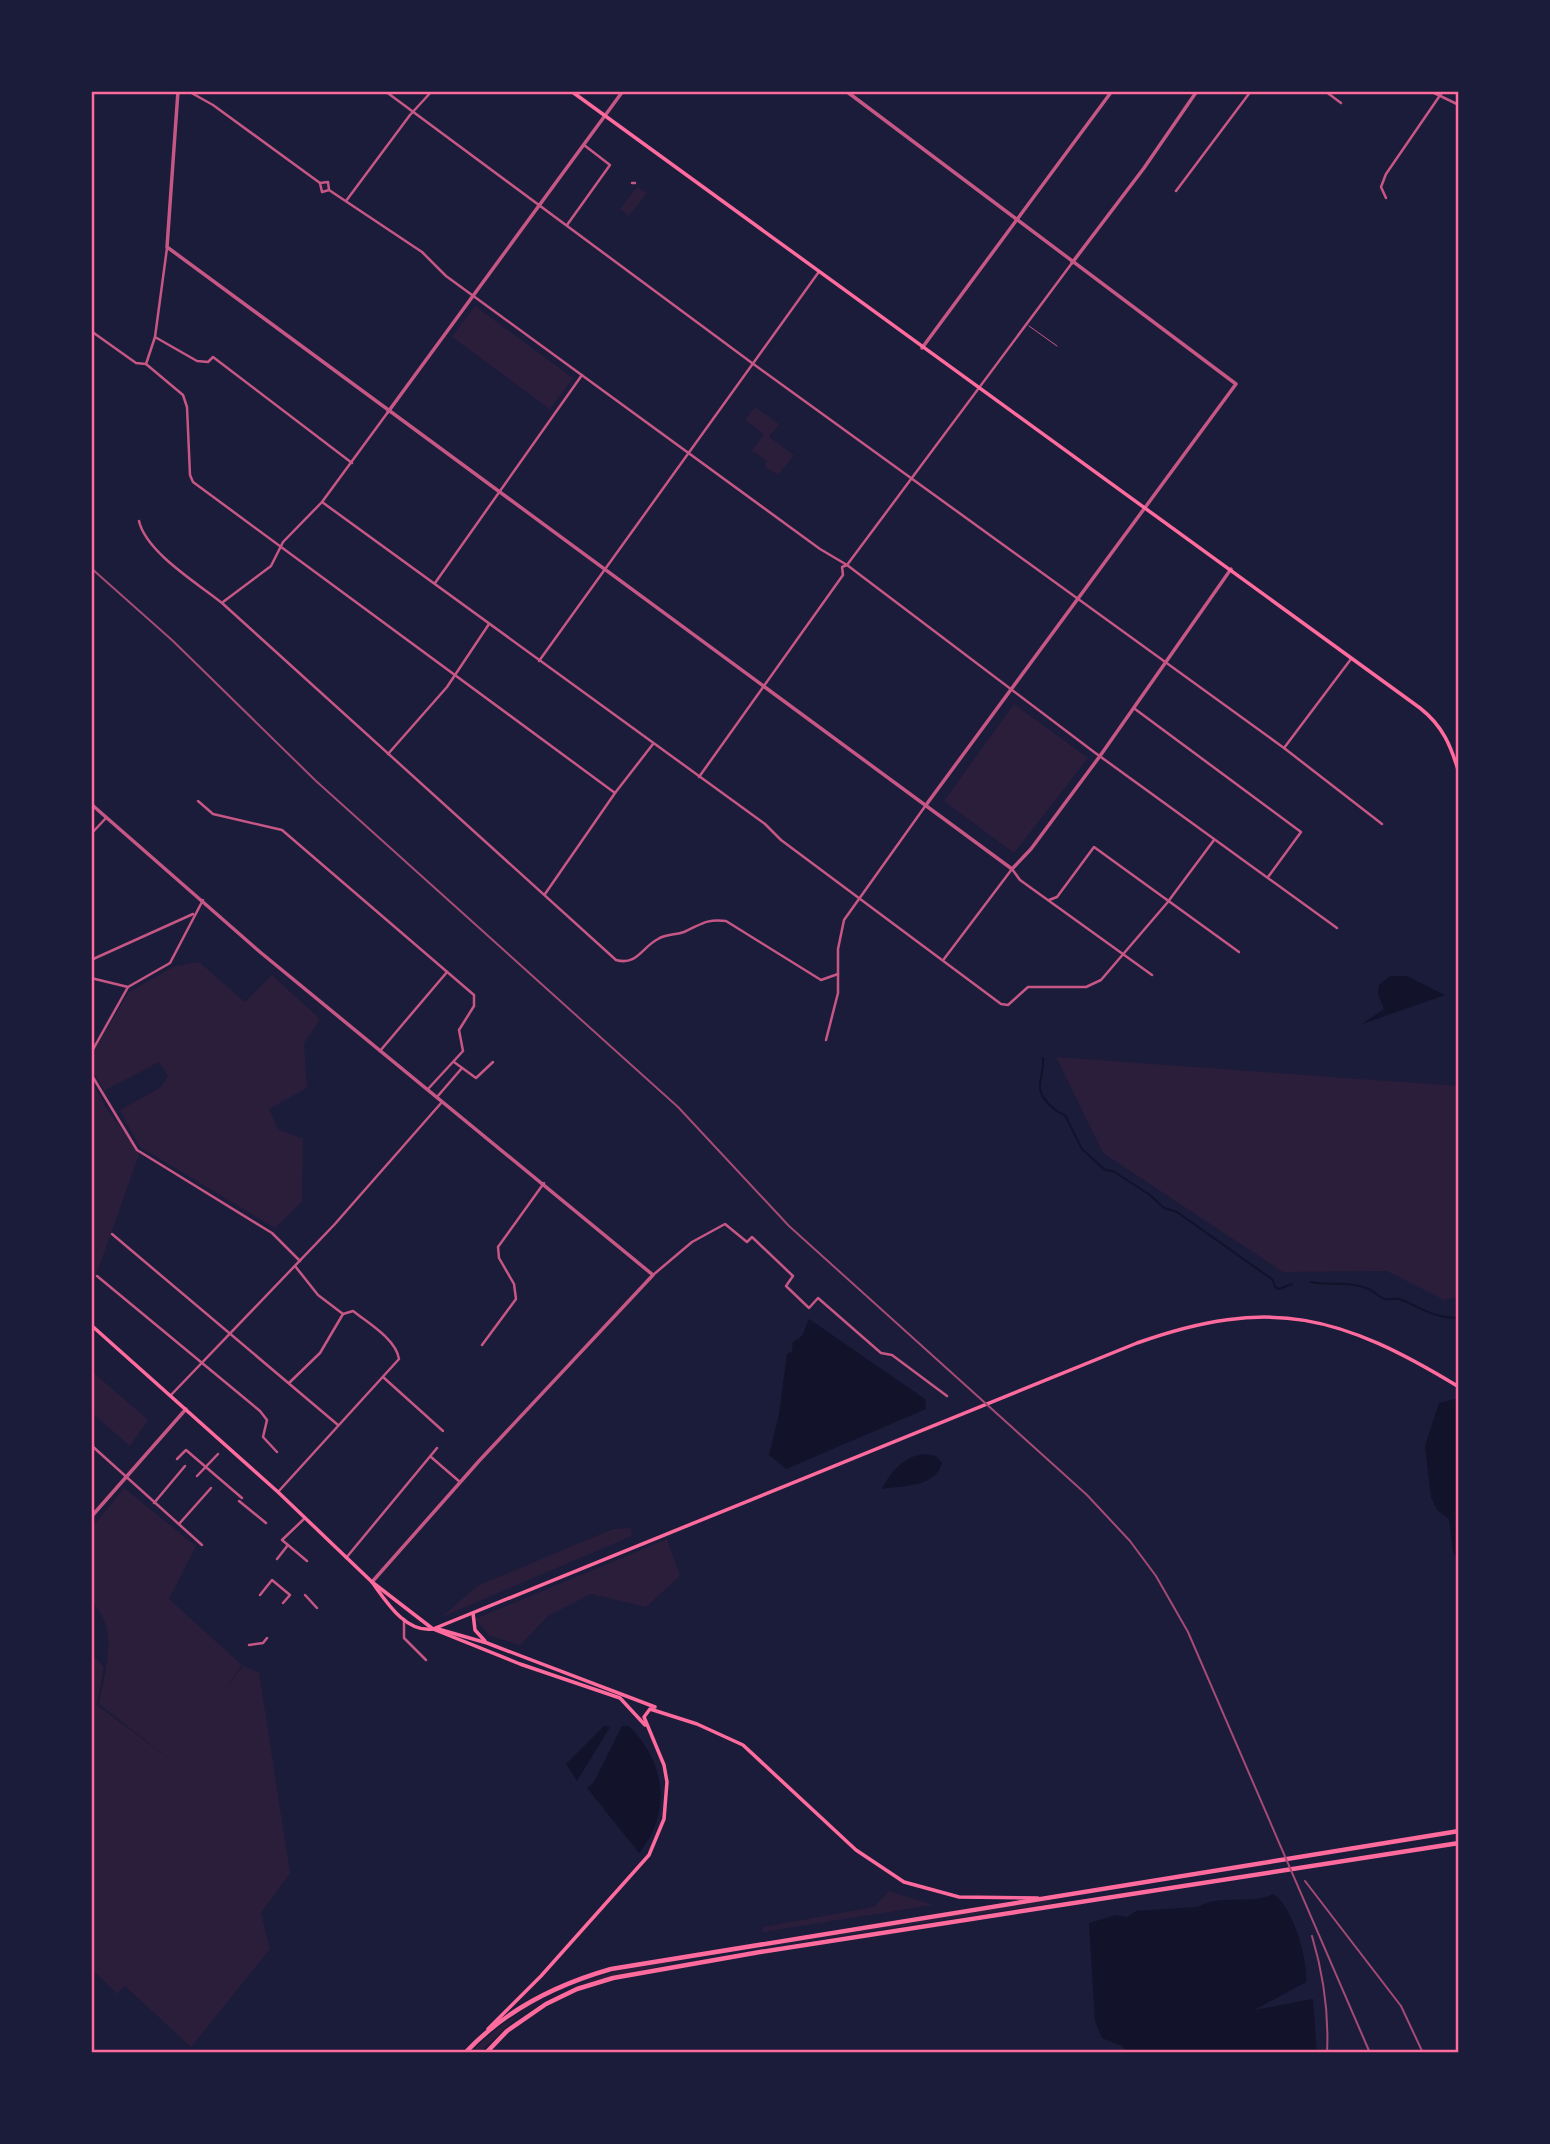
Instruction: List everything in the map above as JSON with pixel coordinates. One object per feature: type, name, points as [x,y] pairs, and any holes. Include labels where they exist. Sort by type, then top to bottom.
[{"type":"main road","points":[[571,91],[818,273],[1352,657],[1435,721],[1447,737],[1459,774]]},
{"type":"main road","points":[[372,1582],[404,1619],[422,1630],[433,1629],[1022,1388],[1178,1329],[1220,1320],[1262,1317],[1303,1320],[1351,1331],[1396,1349],[1459,1386]]},
{"type":"main road","points":[[91,1325],[278,1492],[372,1582],[433,1629],[520,1664],[599,1687],[624,1700],[649,1731]]},
{"type":"main road","points":[[473,1613],[475,1630],[487,1643]]},
{"type":"main road","points":[[433,1629],[487,1643],[743,1745],[856,1850],[904,1882],[959,1897],[1053,1897]]},
{"type":"main road","points":[[520,1664],[523,1657]]},
{"type":"main road","points":[[465,2053],[541,1976],[649,1855],[668,1802],[664,1765],[649,1731],[645,1712],[652,1709],[663,1711]]},
{"type":"main road","points":[[484,2032],[542,1994],[575,1979],[611,1969],[1459,1831]]},
{"type":"main road","points":[[486,2053],[507,2031],[546,2004],[577,1989],[613,1978],[1459,1843]]},
{"type":"street","points":[[146,364],[155,337],[167,247],[178,91]]},
{"type":"street","points":[[188,91],[213,105],[320,183],[322,192],[330,190]]},
{"type":"street","points":[[385,91],[753,365],[1284,748],[1382,824]]},
{"type":"street","points":[[345,202],[432,91]]},
{"type":"street","points":[[222,603],[268,570],[281,547],[322,502],[623,91]]},
{"type":"street","points":[[826,1040],[838,993],[840,929],[859,896],[1236,384],[846,91]]},
{"type":"street","points":[[922,348],[1112,91]]},
{"type":"street","points":[[843,575],[842,567],[847,565],[980,390],[1144,168],[1197,91]]},
{"type":"street","points":[[1177,191],[1251,91]]},
{"type":"street","points":[[1325,91],[1340,103]]},
{"type":"street","points":[[1430,91],[1459,106]]},
{"type":"street","points":[[1386,198],[1381,187],[1385,173],[1443,91]]},
{"type":"street","points":[[567,225],[610,165],[584,145]]},
{"type":"street","points":[[320,183],[328,182],[330,190],[345,202],[401,241],[413,246],[446,276],[820,549],[847,565],[1100,756],[1337,928]]},
{"type":"street","points":[[167,247],[498,494],[926,805],[1012,869],[1020,880],[1152,975]]},
{"type":"street","points":[[539,661],[818,273]]},
{"type":"street","points":[[91,331],[136,363],[146,364],[183,396],[187,407],[190,475],[193,482],[615,793]]},
{"type":"street","points":[[155,337],[197,361],[208,362],[213,357],[352,463]]},
{"type":"street","points":[[435,583],[582,375]]},
{"type":"street","points":[[322,502],[654,743],[1001,1004],[1008,1005],[1028,987],[1086,987],[1101,981],[1167,903],[1215,839]]},
{"type":"street","points":[[139,522],[144,536],[171,562],[222,603],[616,960],[626,962],[635,958],[656,939],[683,932],[699,922],[714,920],[726,921],[821,980],[838,974]]},
{"type":"street","points":[[944,959],[1012,869],[1031,849],[1135,709],[1231,569]]},
{"type":"street","points":[[699,778],[843,575],[854,571]]},
{"type":"street","points":[[388,754],[447,687],[489,624]]},
{"type":"street","points":[[1284,748],[1352,657]]},
{"type":"street","points":[[1135,709],[1301,832],[1268,877]]},
{"type":"street","points":[[545,894],[615,793],[654,743]]},
{"type":"street","points":[[198,801],[213,814],[282,830],[474,995],[474,1006],[461,1022],[459,1030],[464,1046],[454,1062],[427,1090]]},
{"type":"street","points":[[91,804],[436,1098],[544,1183],[653,1275]]},
{"type":"street","points":[[91,834],[106,818]]},
{"type":"street","points":[[1049,900],[1057,897],[1094,847],[1167,903],[1239,952]]},
{"type":"street","points":[[91,1053],[128,987],[170,963],[203,900]]},
{"type":"street","points":[[93,958],[194,913]]},
{"type":"street","points":[[380,1051],[447,972]]},
{"type":"street","points":[[91,978],[128,987]]},
{"type":"street","points":[[454,1062],[476,1078],[493,1062]]},
{"type":"street","points":[[436,1098],[462,1068]]},
{"type":"street","points":[[91,1074],[137,1150],[272,1233],[300,1261]]},
{"type":"street","points":[[170,1396],[300,1261],[442,1102]]},
{"type":"street","points":[[482,1345],[516,1299],[514,1284],[499,1258],[499,1243],[544,1183]]},
{"type":"street","points":[[372,1582],[460,1482],[653,1275],[692,1242],[725,1224],[747,1242],[752,1237],[793,1276],[786,1286],[809,1308],[818,1298],[881,1353],[892,1355],[947,1396]]},
{"type":"street","points":[[112,1234],[338,1425]]},
{"type":"street","points":[[295,1266],[318,1295],[344,1314]]},
{"type":"street","points":[[97,1276],[265,1416],[263,1437],[277,1452]]},
{"type":"street","points":[[278,1492],[399,1359],[397,1351],[353,1311],[344,1314],[320,1353],[289,1383]]},
{"type":"street","points":[[383,1377],[443,1431]]},
{"type":"street","points":[[91,1517],[124,1476],[186,1409]]},
{"type":"street","points":[[91,1445],[202,1545]]},
{"type":"street","points":[[346,1558],[437,1448]]},
{"type":"street","points":[[177,1460],[186,1450],[266,1523]]},
{"type":"street","points":[[197,1476],[218,1454]]},
{"type":"street","points":[[431,1457],[460,1482]]},
{"type":"street","points":[[154,1503],[185,1466]]},
{"type":"street","points":[[179,1524],[211,1488]]},
{"type":"street","points":[[305,1518],[282,1539],[307,1561]]},
{"type":"street","points":[[276,1559],[288,1545]]},
{"type":"street","points":[[261,1595],[272,1580],[290,1595],[283,1603]]},
{"type":"street","points":[[304,1595],[317,1608]]},
{"type":"street","points":[[404,1619],[404,1638],[426,1660]]},
{"type":"street","points":[[249,1645],[263,1643],[267,1638]]},
{"type":"lane","points":[[1027,325],[1057,346]]},
{"type":"shaded area","points":[[637,187],[647,193],[629,216],[620,209]]},
{"type":"shaded area","points":[[475,306],[573,378],[550,409],[452,337]]},
{"type":"shaded area","points":[[755,407],[779,424],[769,437],[794,455],[778,475],[765,467],[767,461],[754,452],[750,453],[764,434],[745,420]]},
{"type":"shaded area","points":[[1014,704],[1088,758],[1014,853],[944,801]]},
{"type":"shaded area","points":[[199,962],[245,1002],[272,975],[320,1019],[304,1043],[307,1088],[269,1109],[278,1129],[303,1139],[302,1201],[275,1228],[140,1147],[120,1110],[161,1087],[168,1076],[159,1062],[104,1091],[91,1067],[91,1055],[129,992],[175,966]]},
{"type":"shaded area","points":[[1390,976],[1407,976],[1445,995],[1362,1024],[1384,1009],[1378,994],[1379,985]]},
{"type":"shaded area","points":[[1056,1057],[1459,1086],[1459,1297],[1444,1300],[1387,1271],[1283,1272],[1103,1153]]},
{"type":"shaded area","points":[[91,1079],[107,1110],[140,1152],[94,1281],[91,1279]]},
{"type":"shaded area","points":[[809,1319],[925,1399],[926,1409],[786,1469],[769,1455],[779,1414],[787,1354],[792,1351],[793,1342],[802,1336]]},
{"type":"shaded area","points":[[95,1374],[148,1420],[130,1446],[91,1412],[91,1377]]},
{"type":"shaded area","points":[[1459,1400],[1459,1562],[1453,1552],[1449,1519],[1437,1510],[1431,1497],[1425,1446],[1439,1403]]},
{"type":"shaded area","points":[[923,1454],[936,1456],[942,1463],[933,1477],[917,1484],[882,1489],[898,1466]]},
{"type":"shaded area","points":[[124,1488],[196,1546],[169,1599],[242,1665],[225,1689],[243,1666],[259,1672],[290,1873],[261,1913],[270,1949],[191,2047],[125,1986],[117,1994],[91,1968],[91,1653],[104,1667],[97,1705],[172,1761],[99,1704],[107,1664],[108,1636],[100,1612],[91,1601],[91,1529]]},
{"type":"shaded area","points":[[631,1528],[632,1536],[442,1617],[477,1586],[613,1529]]},
{"type":"shaded area","points":[[667,1539],[680,1576],[646,1607],[591,1594],[548,1616],[520,1645],[490,1636],[475,1619]]},
{"type":"shaded area","points":[[604,1726],[610,1727],[577,1781],[566,1764]]},
{"type":"shaded area","points":[[622,1726],[629,1726],[651,1756],[660,1788],[657,1821],[650,1838],[639,1853],[587,1788],[594,1782]]},
{"type":"shaded area","points":[[889,1891],[933,1905],[763,1932],[763,1927],[874,1907]]},
{"type":"shaded area","points":[[1273,1894],[1280,1899],[1292,1920],[1302,1947],[1306,1982],[1254,2010],[1313,1999],[1317,2053],[1127,2053],[1122,2046],[1102,2038],[1095,2021],[1089,1923],[1116,1915],[1127,1917],[1136,1911],[1198,1907],[1216,1901],[1256,1899]]},
{"type":"shaded area","points":[[1051,1900],[1052,1903],[695,1958],[583,1983],[559,1992],[579,1984],[621,1970]]},
{"type":"shaded area","points":[[544,1999],[521,2013],[479,2053],[471,2053],[504,2024],[522,2012]]},
{"type":"waterway","points":[[1043,1058],[1040,1086],[1042,1095],[1052,1107],[1065,1115],[1082,1149],[1105,1170],[1113,1171],[1150,1195],[1164,1208],[1177,1212],[1273,1280],[1275,1287],[1279,1289],[1292,1284]]},
{"type":"waterway","points":[[1311,1282],[1359,1286],[1385,1299],[1400,1299],[1435,1315],[1459,1318]]},
{"type":"railway","points":[[91,568],[173,641],[316,781],[678,1107],[789,1226],[1087,1495],[1130,1541],[1156,1576],[1188,1632],[1370,2053]]},
{"type":"railway","points":[[1305,1881],[1401,2006],[1423,2053]]},
{"type":"railway","points":[[1312,1936],[1324,1994],[1327,2053]]}]
